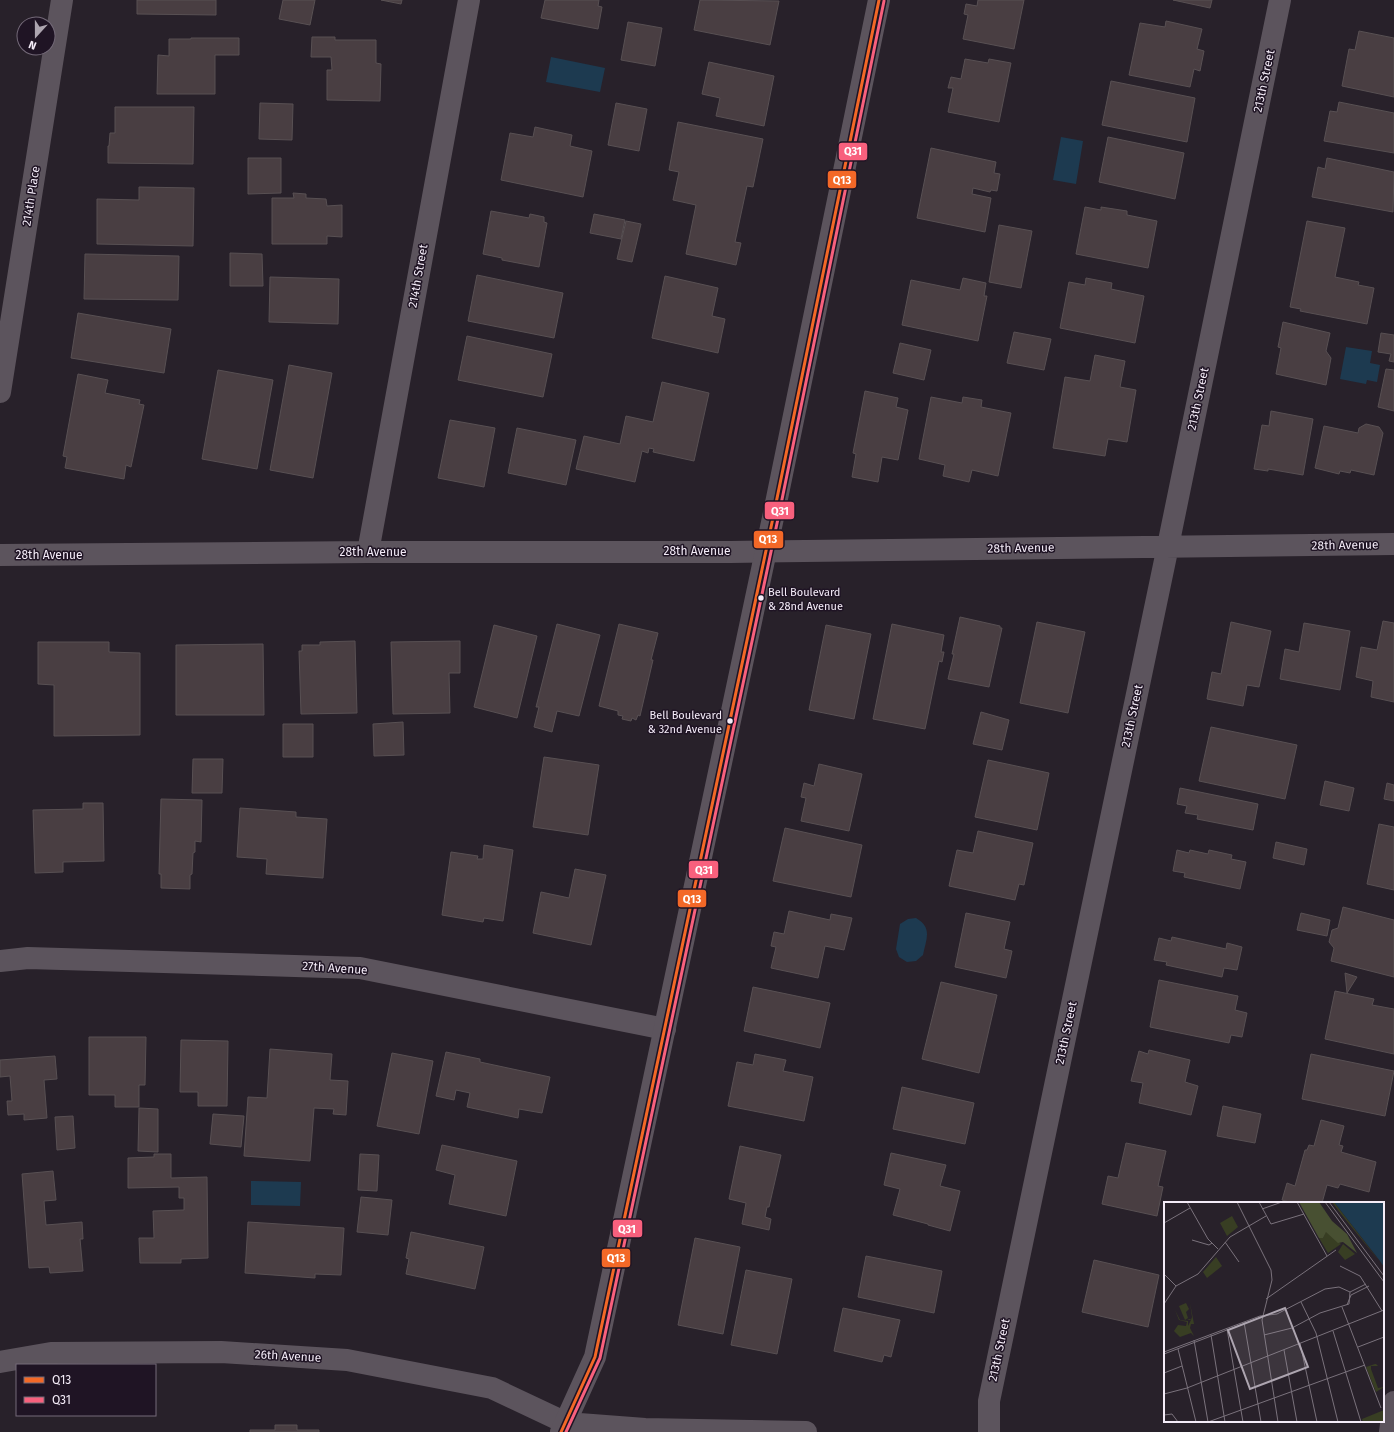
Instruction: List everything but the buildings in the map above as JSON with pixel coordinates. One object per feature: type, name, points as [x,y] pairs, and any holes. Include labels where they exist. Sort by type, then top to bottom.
[{"type":"street","name":"214th Place","points":[[0,392],[62,0]]},
{"type":"street","name":"214th Street","points":[[368,552],[469,0]]},
{"type":"street","points":[[567,1429],[595,1358],[765,551],[879,0]]},
{"type":"street","name":"213th Street","points":[[989,1432],[989,1401],[1168,546],[1280,0]]},
{"type":"street","name":"28th Avenue","points":[[0,555],[765,551],[1394,544]]},
{"type":"street","name":"27th Avenue","points":[[0,961],[28,958],[360,968],[665,1029]]},
{"type":"street","name":"26th Avenue","points":[[0,1362],[51,1353],[221,1352],[347,1360],[492,1388],[567,1429],[806,1432]]},
{"type":"street","points":[[1390,1432],[1394,1402]]},
{"type":"water","points":[[551,57],[605,68],[600,92],[546,82]]},
{"type":"water","points":[[1061,137],[1083,141],[1076,184],[1053,180]]},
{"type":"water","points":[[1346,347],[1372,351],[1370,363],[1380,365],[1377,382],[1367,380],[1366,384],[1340,379]]},
{"type":"water","points":[[916,918],[925,926],[927,939],[923,955],[916,961],[907,962],[899,957],[896,949],[900,924],[908,919]]},
{"type":"water","points":[[251,1181],[301,1182],[300,1206],[251,1205]]},
{"type":"transit line","name":"Q13","points":[[561,1432],[595,1357],[774,513],[879,0]]},
{"type":"transit line","name":"Q31","points":[[566,1432],[600,1358],[779,514],[884,1]]},
{"type":"place","name":"Bell Boulevard & 28nd Avenue","points":[[761,598]]},
{"type":"place","name":"Bell Boulevard & 32nd Avenue","points":[[730,721]]}]
